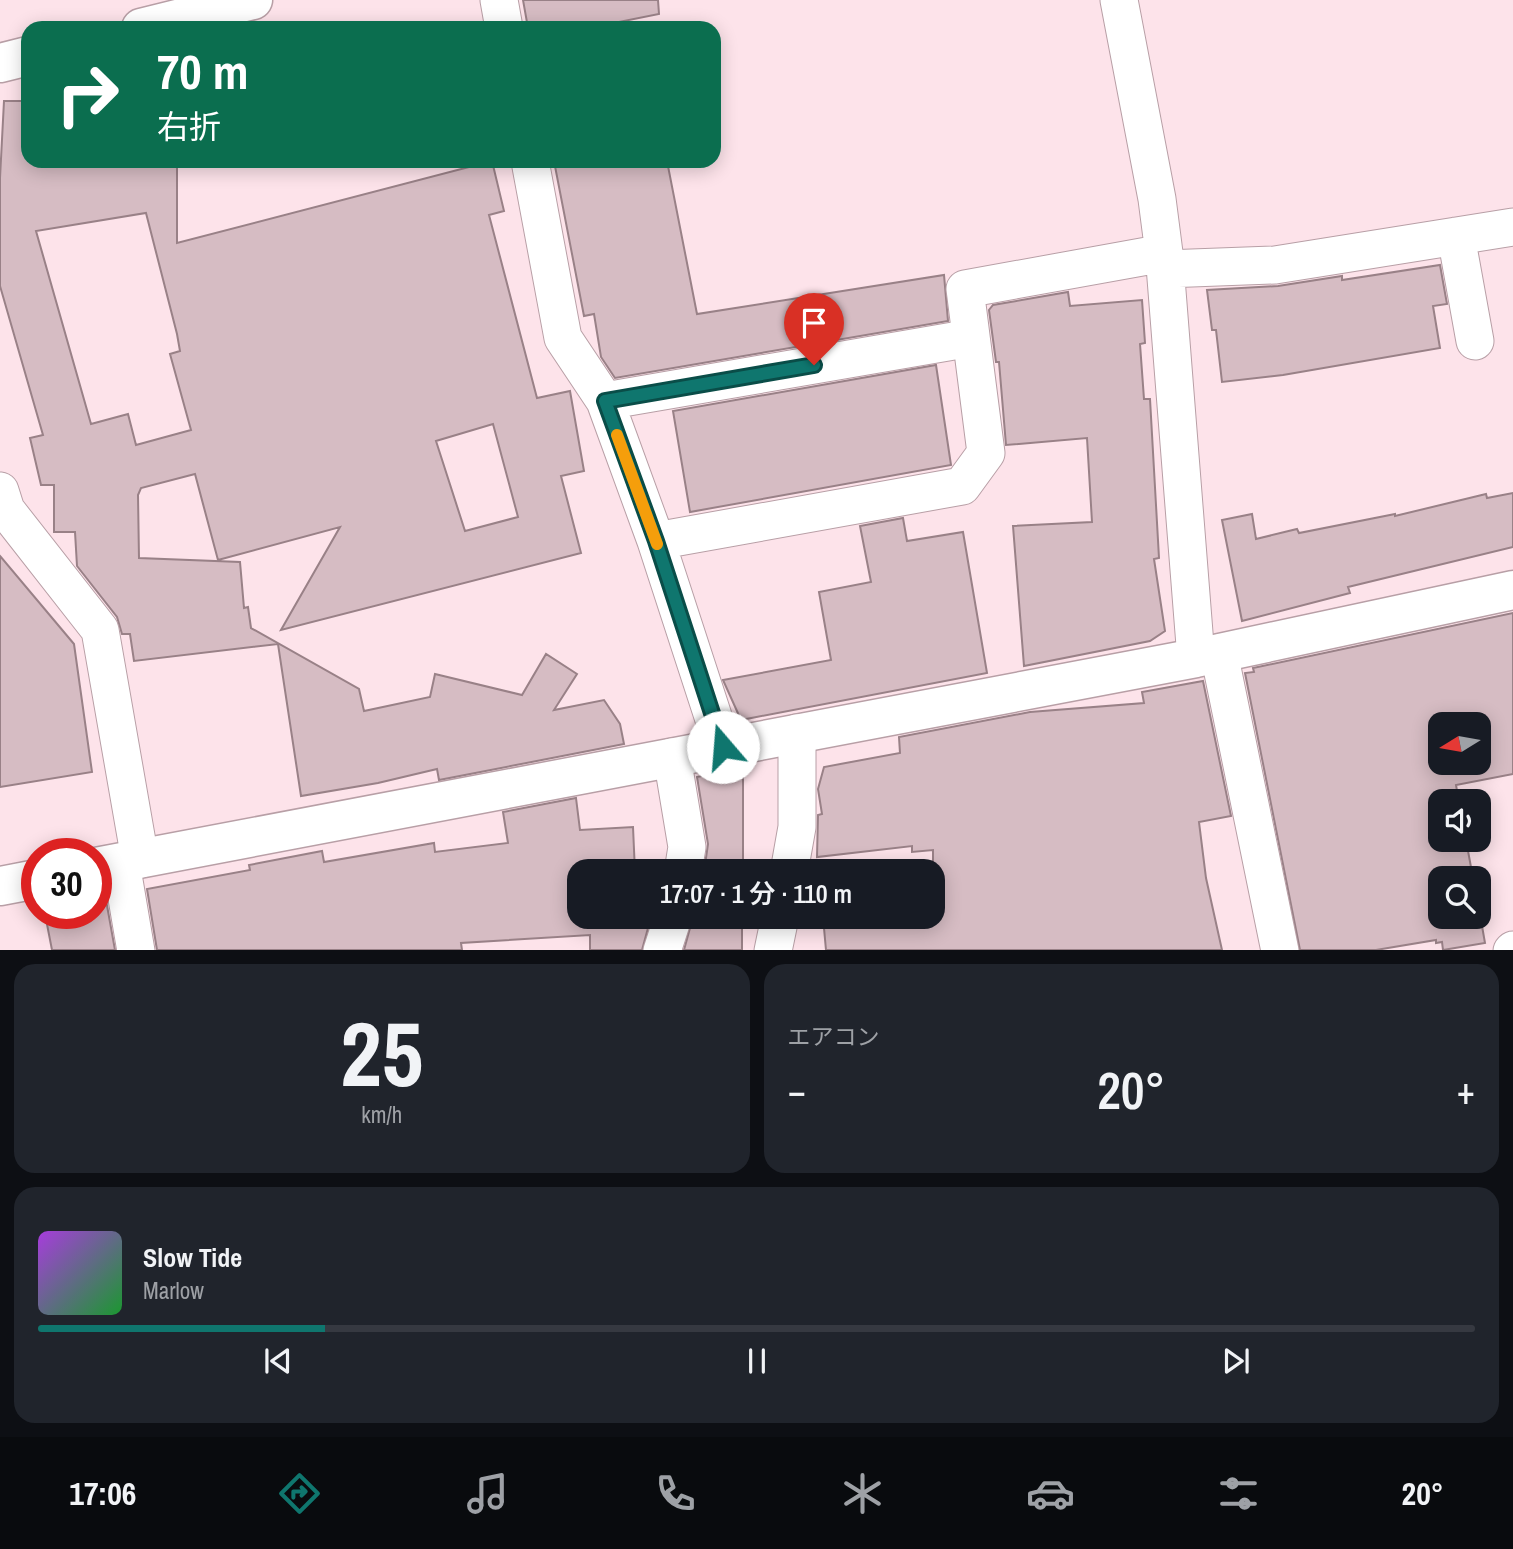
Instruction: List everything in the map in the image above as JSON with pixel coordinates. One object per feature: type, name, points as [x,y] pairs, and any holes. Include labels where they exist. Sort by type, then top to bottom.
[{"type":"street","points":[[169,21],[253,0]]},
{"type":"street","points":[[499,0],[503,21]]},
{"type":"street","points":[[1119,0],[1157,199],[1208,655],[1280,950]]},
{"type":"street","points":[[0,63],[21,58]]},
{"type":"street","points":[[531,168],[563,338],[605,401],[656,541],[723,747]]},
{"type":"street","points":[[656,541],[962,486],[986,453],[965,289],[1164,261],[1275,265],[1513,227]]},
{"type":"street","points":[[1456,236],[1475,341]]},
{"type":"street","points":[[605,401],[971,338]]},
{"type":"street","points":[[0,491],[6,510],[100,630],[119,863],[136,950]]},
{"type":"street","points":[[119,863],[1208,655],[1513,590]]},
{"type":"street","points":[[791,859],[797,827],[797,733]]},
{"type":"street","points":[[672,757],[687,847],[685,859]]},
{"type":"street","points":[[0,886],[21,882]]},
{"type":"street","points":[[662,950],[669,929]]},
{"type":"street","points":[[773,950],[777,929]]},
{"type":"building","points":[[523,0],[658,0],[659,14],[624,21],[527,21]]},
{"type":"building","points":[[4,101],[21,101],[21,168],[177,168],[177,243],[465,168],[494,168],[504,211],[489,215],[537,398],[570,391],[584,471],[561,476],[581,553],[281,630],[340,527],[218,560],[195,474],[141,488],[138,495],[139,558],[240,562],[244,608],[248,607],[251,628],[359,689],[364,711],[430,697],[435,674],[522,695],[546,654],[577,674],[554,710],[604,700],[620,724],[624,744],[439,780],[437,769],[378,783],[301,796],[278,644],[134,661],[130,634],[122,634],[117,617],[77,566],[75,532],[54,532],[54,485],[41,485],[30,438],[43,435],[0,286],[0,178]],"holes":[[[146,213],[180,351],[170,354],[191,430],[136,445],[128,414],[91,424],[36,231]],[[493,424],[518,517],[465,531],[436,441]]]},
{"type":"building","points":[[555,168],[668,168],[697,314],[944,275],[948,321],[615,378],[601,357],[594,314],[584,316]]},
{"type":"building","points":[[1440,265],[1447,304],[1433,306],[1440,348],[1283,375],[1222,382],[1216,330],[1212,330],[1207,290],[1278,286],[1342,276],[1342,280]]},
{"type":"building","points":[[1068,292],[1070,306],[1142,300],[1145,343],[1140,344],[1144,399],[1150,399],[1159,558],[1154,559],[1165,631],[1150,641],[1024,666],[1013,526],[1092,522],[1087,438],[1006,445],[999,362],[996,362],[989,310],[993,305]]},
{"type":"building","points":[[936,365],[951,465],[690,512],[673,411]]},
{"type":"building","points":[[1513,493],[1513,547],[1348,587],[1350,593],[1242,621],[1222,520],[1252,514],[1256,539],[1297,529],[1299,533],[1395,516],[1486,494],[1487,498]]},
{"type":"building","points":[[903,518],[907,541],[963,532],[987,673],[741,720],[723,680],[831,660],[819,592],[871,582],[860,526]]},
{"type":"building","points":[[0,556],[74,644],[92,772],[0,787]]},
{"type":"building","points":[[1513,613],[1513,774],[1456,785],[1457,789],[1428,789],[1428,852],[1468,852],[1471,866],[1428,866],[1428,929],[1483,929],[1485,943],[1443,950],[1442,942],[1436,943],[1436,940],[1376,950],[1300,950],[1245,673],[1254,672],[1253,668]]},
{"type":"building","points":[[1203,681],[1231,816],[1199,822],[1206,878],[1222,950],[826,950],[824,929],[945,929],[945,859],[933,859],[933,850],[912,852],[912,846],[817,857],[818,815],[822,814],[818,789],[824,767],[900,753],[899,737],[1030,712],[1144,703],[1142,692]]},
{"type":"building","points":[[743,767],[743,859],[706,859],[708,844],[697,777]]},
{"type":"building","points":[[576,798],[580,830],[633,827],[634,859],[567,859],[567,929],[648,929],[642,950],[590,950],[590,935],[461,943],[462,950],[157,950],[147,889],[250,870],[249,865],[322,851],[324,862],[434,843],[435,852],[508,843],[503,812]]},
{"type":"building","points":[[48,929],[111,929],[115,950],[52,950]]},
{"type":"building","points":[[690,929],[742,929],[742,950],[684,950]]},
{"type":"slow traffic","points":[[617,435],[657,544]]},
{"type":"route","points":[[723,747],[656,541],[605,401],[814,365]]}]
